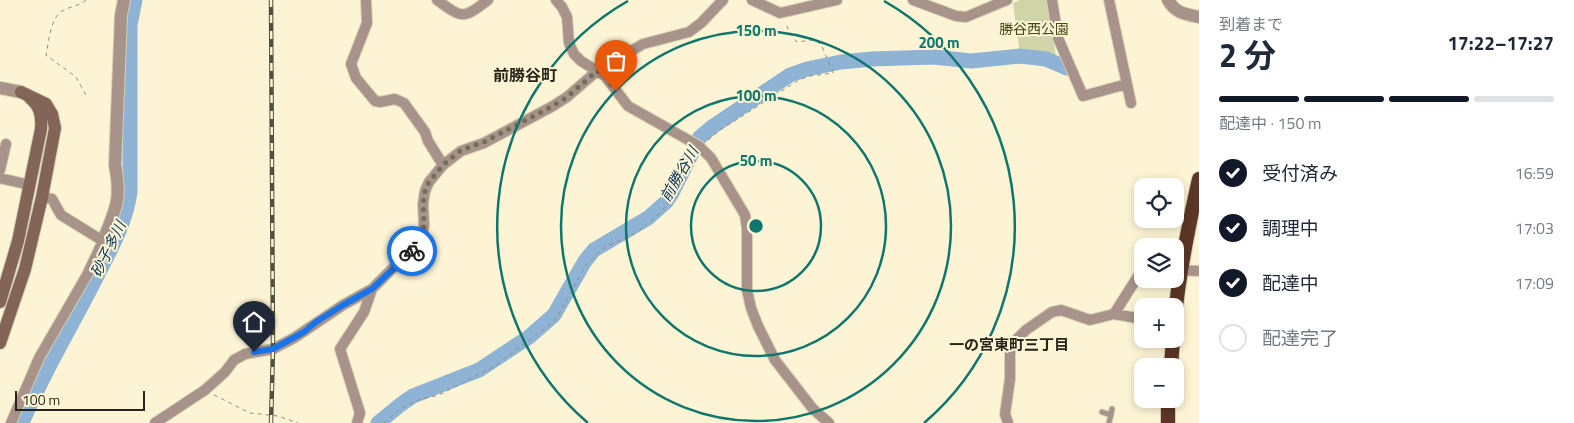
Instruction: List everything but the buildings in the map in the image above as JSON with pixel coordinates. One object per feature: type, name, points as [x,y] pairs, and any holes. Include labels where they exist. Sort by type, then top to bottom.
[{"type":"highway","points":[[1184,244],[1199,179]]},
{"type":"highway","points":[[1168,408],[1168,423]]},
{"type":"main road","points":[[0,302],[18,240],[41,120],[38,108],[34,102],[21,92]]},
{"type":"main road","points":[[0,343],[25,268],[42,196],[55,128],[54,120],[46,104],[21,92]]},
{"type":"street","points":[[11,423],[39,358],[87,275],[118,202],[115,156],[121,15],[124,0]]},
{"type":"street","points":[[366,0],[367,23],[351,64],[352,70],[374,101],[395,100],[404,103],[425,132],[428,141],[443,165]]},
{"type":"street","points":[[437,0],[459,15],[473,11],[488,0]]},
{"type":"street","points":[[556,0],[567,17],[569,43],[574,54],[605,76],[628,106],[689,140],[712,158],[745,215],[747,229],[747,290],[758,326],[775,360],[808,403],[829,423]]},
{"type":"street","points":[[155,423],[205,390],[225,372],[234,360],[245,354],[273,349],[294,338],[343,305],[372,289],[393,268],[407,258],[422,237],[424,225],[423,204],[429,182],[443,165],[461,150],[484,142],[553,106],[567,97],[597,71],[643,44],[689,32],[701,23],[723,0]]},
{"type":"street","points":[[752,0],[780,14],[807,3],[837,0]]},
{"type":"street","points":[[913,0],[956,16],[966,17],[1007,0]]},
{"type":"street","points":[[1052,0],[1058,38],[1084,96],[1127,84]]},
{"type":"street","points":[[1110,0],[1131,103]]},
{"type":"street","points":[[1168,0],[1178,12],[1199,17]]},
{"type":"street","points":[[0,88],[21,92]]},
{"type":"street","points":[[0,170],[6,144]]},
{"type":"street","points":[[0,178],[30,185]]},
{"type":"street","points":[[42,196],[52,199],[61,214],[103,241]]},
{"type":"street","points":[[1184,270],[1199,271]]},
{"type":"street","points":[[1114,314],[1134,283]]},
{"type":"street","points":[[357,423],[360,413],[340,349],[364,312],[372,289]]},
{"type":"street","points":[[1008,423],[1005,414],[1010,379],[1010,346],[1021,335],[1052,312],[1061,310],[1090,320],[1114,314],[1134,318]]},
{"type":"lane","points":[[1102,412],[1112,412],[1109,423]]},
{"type":"path","points":[[86,0],[79,6],[62,10],[53,23],[46,55],[76,78],[87,97]]},
{"type":"path","points":[[384,423],[408,404],[439,395],[493,367],[547,327],[556,319],[586,265],[605,247],[636,233],[662,212],[678,190],[700,149],[720,130],[798,80],[810,76],[833,73],[821,44],[813,40],[797,42],[780,14]]},
{"type":"path","points":[[205,390],[250,412],[278,416],[298,423]]},
{"type":"green space","name":"勝谷西公園","points":[[1020,0],[1048,0],[1056,57],[1020,54],[1013,3]]},
{"type":"waterway","name":"砂子多川","points":[[22,423],[40,384],[110,251],[128,203],[130,192],[130,25],[135,0]]},
{"type":"waterway","name":"前勝谷川","points":[[378,423],[413,396],[479,370],[529,337],[554,315],[585,261],[594,250],[648,218],[666,202],[700,137],[790,75],[807,69],[841,62],[934,57],[971,61],[1020,56],[1046,59],[1067,68]]},
{"type":"railway","points":[[271,0],[273,349],[271,423]]},
{"type":"way so far","points":[[412,251],[422,237],[424,225],[423,204],[429,182],[443,165],[461,150],[484,142],[553,106],[567,97],[597,71],[605,76],[616,91]]},
{"type":"district","name":"前勝谷町","points":[[525,75]]},
{"type":"district","name":"一の宮東町三丁目","points":[[1009,344]]},
{"type":"route","points":[[254,352],[273,349],[294,338],[343,305],[372,289],[393,268],[407,258],[412,251]]}]
